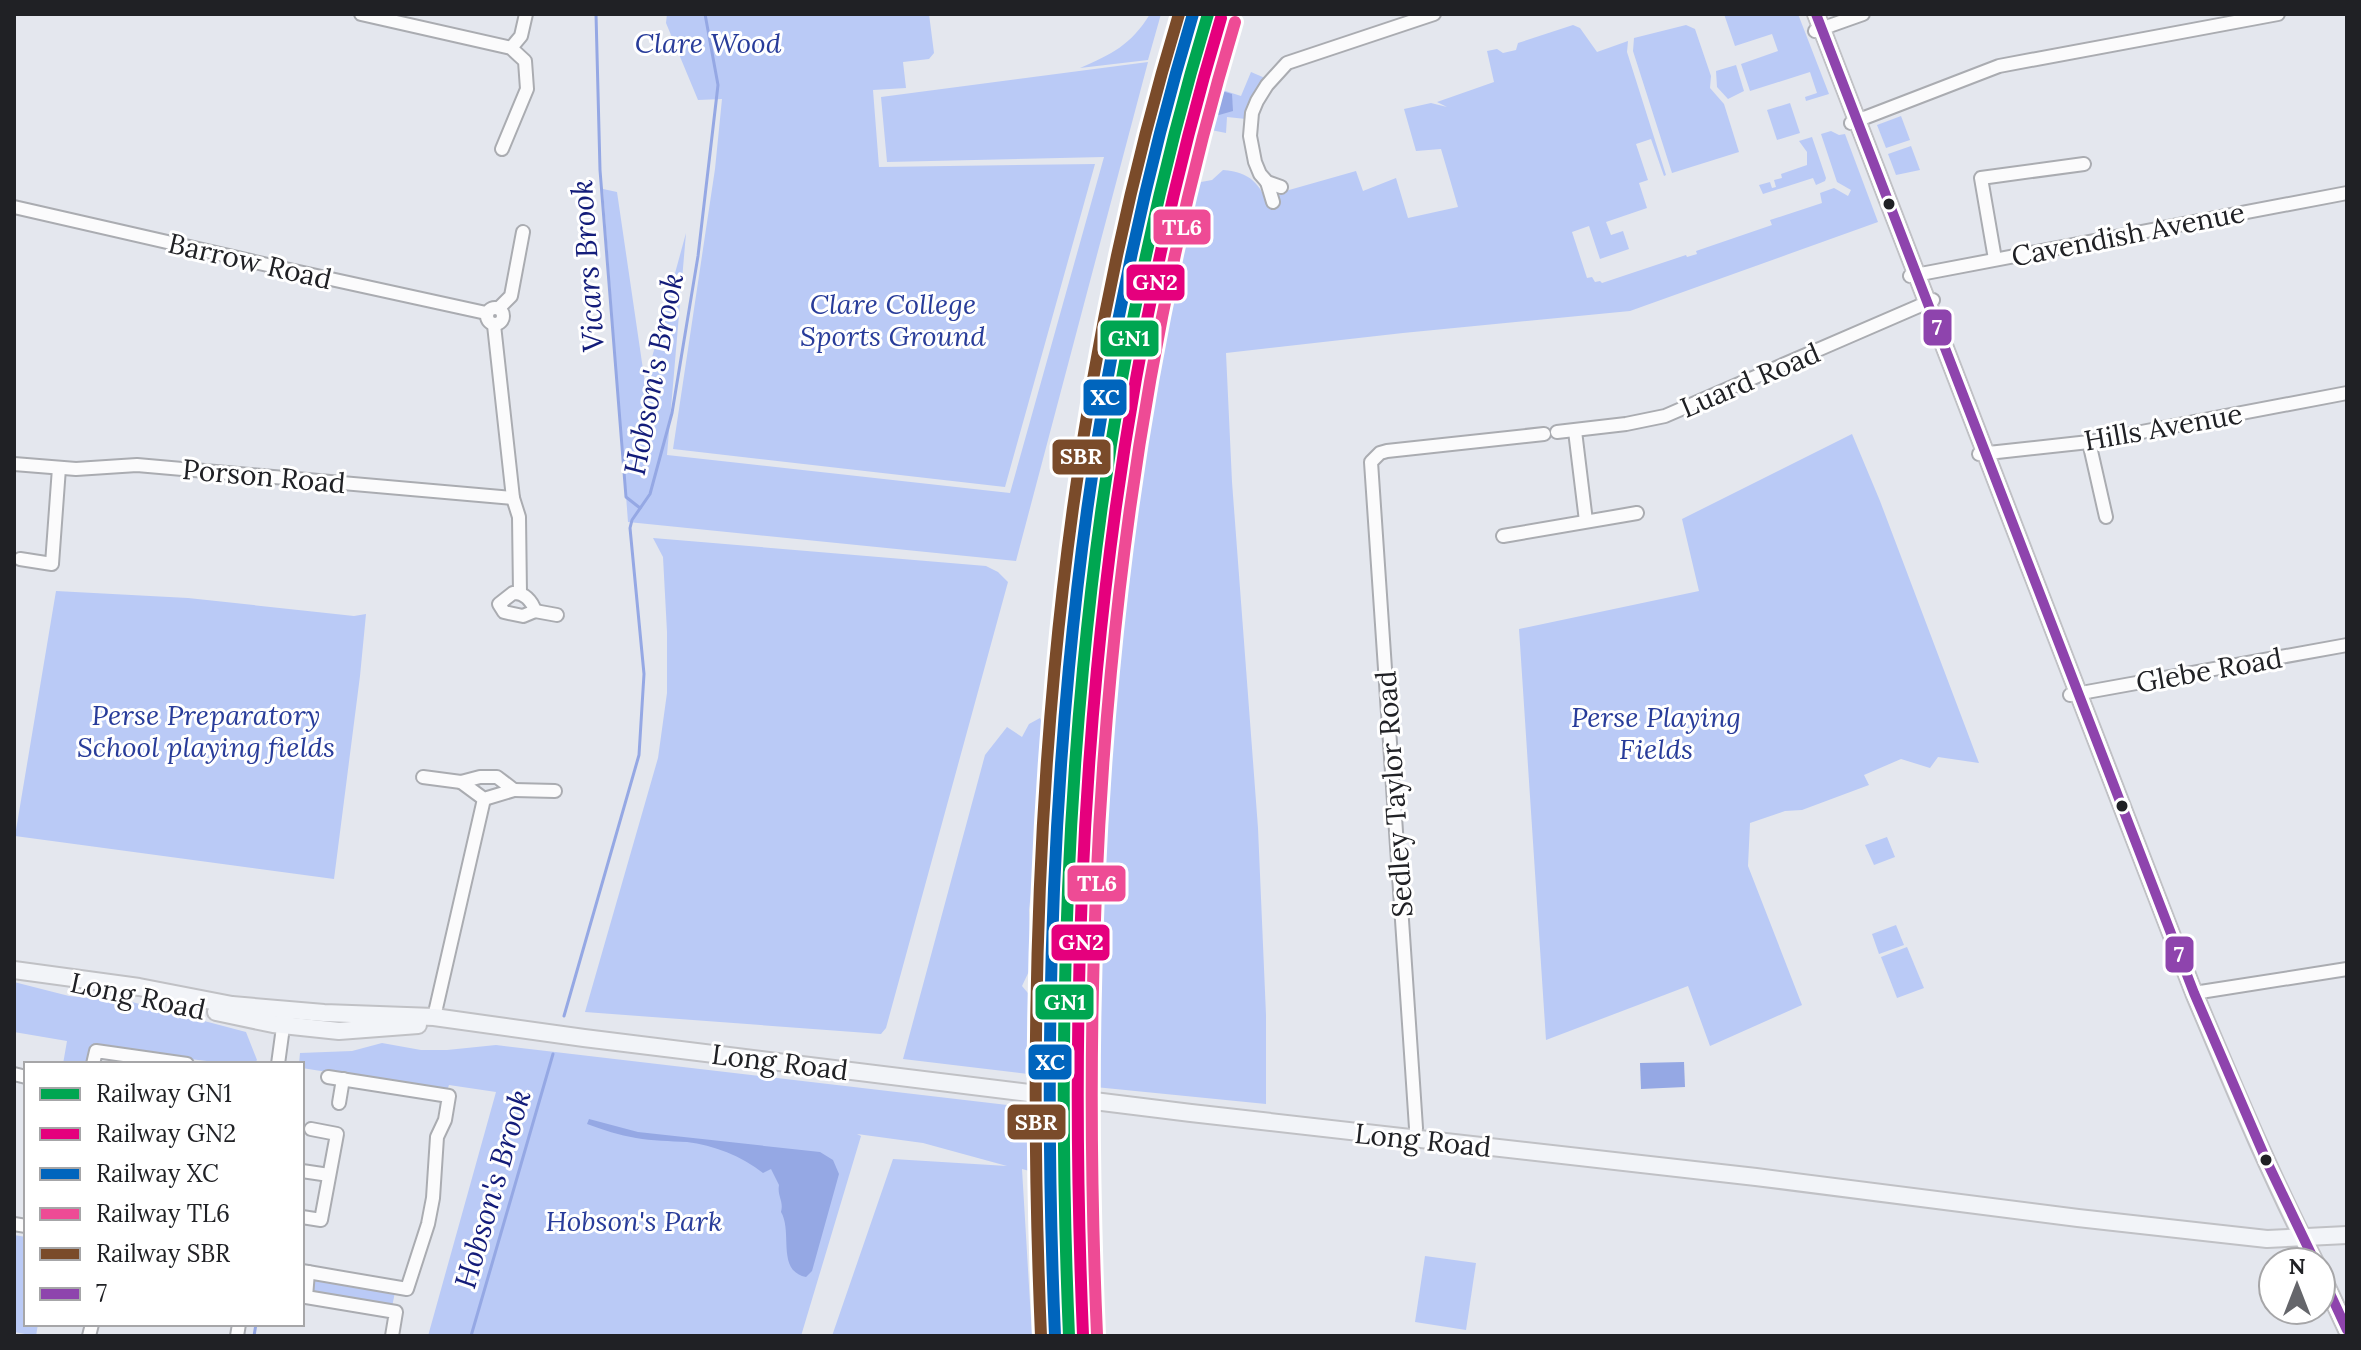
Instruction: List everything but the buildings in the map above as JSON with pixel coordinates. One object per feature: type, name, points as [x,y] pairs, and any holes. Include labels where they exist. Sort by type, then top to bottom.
[{"type":"main road","points":[[1818,24],[1914,275],[1931,300],[1982,454],[2194,993],[2307,1246]]},
{"type":"main road","name":"Long Road","points":[[17,970],[139,987],[232,1005],[339,1031],[422,1025],[544,1032]]},
{"type":"main road","name":"Long Road","points":[[284,1018],[434,1017],[1076,1099],[2167,1228],[2267,1239],[2347,1235]]},
{"type":"main road","points":[[2337,1308],[2347,1330]]},
{"type":"street","points":[[361,14],[387,17],[511,48],[525,61],[527,89],[502,149]]},
{"type":"street","points":[[511,48],[521,36],[526,14]]},
{"type":"street","points":[[1273,202],[1267,182],[1253,156],[1250,136],[1252,113],[1267,85],[1287,63],[1434,14]]},
{"type":"street","points":[[1818,24],[1863,14]]},
{"type":"street","points":[[1854,122],[1999,66],[2239,18],[2278,14]]},
{"type":"street","points":[[1995,259],[1981,178],[2084,164]]},
{"type":"street","points":[[1267,182],[1281,187]]},
{"type":"street","name":"Cavendish Avenue","points":[[1914,275],[2347,193]]},
{"type":"street","name":"Barrow Road","points":[[14,207],[492,310]]},
{"type":"street","points":[[520,593],[519,517],[513,498],[494,325],[504,317],[492,310],[511,296],[523,232]]},
{"type":"street","name":"Luard Road","points":[[1380,453],[1575,431],[1665,416],[1931,300]]},
{"type":"street","name":"Hills Avenue","points":[[1982,454],[2089,442],[2347,393]]},
{"type":"street","points":[[1575,431],[1586,521]]},
{"type":"street","points":[[2089,442],[2106,517]]},
{"type":"street","name":"Sedley Taylor Road","points":[[1380,453],[1371,467],[1415,1139]]},
{"type":"street","name":"Porson Road","points":[[14,464],[59,468],[137,465],[513,498]]},
{"type":"street","points":[[20,559],[52,564],[59,468]]},
{"type":"street","points":[[1503,536],[1637,513]]},
{"type":"street","points":[[484,602],[499,604],[513,593],[520,593],[533,604],[535,611]]},
{"type":"street","points":[[499,604],[504,612],[514,616],[527,616],[535,611],[557,615]]},
{"type":"street","name":"Glebe Road","points":[[2075,695],[2347,645]]},
{"type":"street","points":[[423,777],[461,782],[497,777],[514,790]]},
{"type":"street","points":[[461,782],[484,799]]},
{"type":"street","points":[[484,799],[514,790],[555,791]]},
{"type":"street","points":[[434,1017],[484,799]]},
{"type":"street","points":[[2194,993],[2347,969]]},
{"type":"street","points":[[278,1062],[284,1018]]},
{"type":"street","points":[[94,1058],[156,1062]]},
{"type":"street","points":[[328,1077],[449,1096],[445,1120],[437,1137],[428,1224],[407,1289],[305,1272],[306,1297],[396,1312],[392,1336]]},
{"type":"street","points":[[339,1103],[343,1079]]},
{"type":"street","points":[[304,1217],[321,1220],[337,1134],[311,1129]]},
{"type":"street","points":[[304,1171],[329,1175]]},
{"type":"green space","name":"Clare College Sports Ground","points":[[667,14],[929,14],[934,53],[929,59],[903,62],[906,88],[873,90],[879,167],[1095,164],[1005,487],[673,449],[715,169],[722,99],[698,100],[666,23]]},
{"type":"green space","points":[[1150,14],[1161,14],[1148,60],[1080,68],[1120,47],[1136,34]]},
{"type":"green space","points":[[1724,14],[1798,14],[1829,94],[1806,101],[1805,97],[1817,93],[1810,72],[1750,91],[1741,64],[1778,51],[1772,34],[1735,46]]},
{"type":"green space","points":[[1573,25],[1580,28],[1597,52],[1628,41],[1627,52],[1666,175],[1651,139],[1636,144],[1648,180],[1639,183],[1647,208],[1606,222],[1611,235],[1623,231],[1629,249],[1600,259],[1589,226],[1572,232],[1587,278],[1592,277],[1595,282],[1602,283],[1697,254],[1696,251],[1772,225],[1770,220],[1822,203],[1820,193],[1834,188],[1848,196],[1851,190],[1837,182],[1821,134],[1831,131],[1845,134],[1878,222],[1630,311],[1226,353],[1232,482],[1258,828],[1266,1015],[1266,1104],[1075,1085],[1078,903],[1105,576],[1138,373],[1135,372],[1183,140],[1198,127],[1192,124],[1204,84],[1241,96],[1251,72],[1265,78],[1246,119],[1227,117],[1226,133],[1206,129],[1208,134],[1203,146],[1201,182],[1212,180],[1223,170],[1241,173],[1258,186],[1270,209],[1277,207],[1276,199],[1282,192],[1356,171],[1363,191],[1396,178],[1408,218],[1458,207],[1441,149],[1416,151],[1404,109],[1431,103],[1447,107],[1437,102],[1494,82],[1487,51],[1497,49],[1503,53],[1516,50],[1518,43]]},
{"type":"green space","points":[[1686,25],[1695,29],[1711,76],[1710,88],[1724,104],[1739,152],[1672,173],[1633,51],[1634,38]]},
{"type":"green space","points":[[1148,62],[1016,561],[628,522],[603,189],[617,192],[645,383],[686,233],[667,455],[1010,493],[1104,157],[887,162],[881,97]]},
{"type":"green space","points":[[1736,65],[1744,91],[1728,99],[1717,87],[1716,71]]},
{"type":"green space","points":[[1790,103],[1800,133],[1777,140],[1767,110]]},
{"type":"green space","points":[[1901,116],[1910,140],[1886,148],[1877,125]]},
{"type":"green space","points":[[1812,137],[1825,181],[1816,185],[1813,178],[1763,194],[1759,185],[1770,182],[1772,188],[1776,187],[1774,180],[1782,178],[1781,174],[1807,165],[1807,152],[1799,141]]},
{"type":"green space","points":[[1911,146],[1920,170],[1896,175],[1888,154]]},
{"type":"green space","name":"Perse Playing Fields","points":[[1852,434],[1979,763],[1938,757],[1930,768],[1901,759],[1864,775],[1869,785],[1802,810],[1785,811],[1750,823],[1748,866],[1802,1005],[1710,1046],[1688,986],[1546,1040],[1519,629],[1699,591],[1682,519]]},
{"type":"green space","points":[[653,538],[986,566],[1008,582],[886,1028],[881,1034],[585,1012],[658,758],[667,693],[667,632],[663,557]]},
{"type":"green space","name":"Perse Preparatory School playing fields","points":[[56,591],[188,598],[354,616],[366,614],[334,879],[15,836]]},
{"type":"green space","points":[[1040,718],[1049,740],[1029,910],[1031,967],[1022,986],[1038,1005],[1043,1044],[1025,1049],[1028,1074],[903,1059],[985,755],[1007,727],[1022,737],[1029,724]]},
{"type":"green space","points":[[1887,837],[1895,857],[1874,865],[1865,845]]},
{"type":"green space","points":[[1896,925],[1904,945],[1879,954],[1872,934]]},
{"type":"green space","points":[[1907,947],[1924,988],[1897,998],[1881,957]]},
{"type":"green space","points":[[14,982],[69,996],[132,1002],[246,1032],[257,1060],[215,1062],[101,1044],[96,1047],[91,1062],[63,1062],[67,1041],[14,1032]]},
{"type":"green space","name":"Hobson's Park","points":[[382,1043],[421,1050],[496,1045],[1051,1110],[1052,1177],[1022,1169],[1032,1336],[832,1336],[893,1159],[1007,1166],[923,1143],[857,1134],[861,1136],[801,1336],[428,1336],[496,1092],[449,1085],[447,1091],[304,1068],[304,1062],[299,1062],[300,1053],[352,1051]]},
{"type":"green space","points":[[14,1235],[24,1237],[24,1326],[38,1326],[36,1336],[14,1332]]},
{"type":"green space","points":[[1425,1256],[1476,1263],[1466,1330],[1415,1322]]},
{"type":"green space","points":[[318,1278],[395,1292],[392,1307],[315,1295],[311,1290],[312,1282]]},
{"type":"shaded area","points":[[1215,89],[1232,94],[1233,111],[1219,115],[1208,110],[1206,91]]},
{"type":"shaded area","points":[[1684,1062],[1685,1087],[1641,1089],[1640,1063]]},
{"type":"shaded area","points":[[589,1119],[638,1132],[820,1152],[833,1160],[839,1174],[812,1271],[806,1277],[791,1267],[779,1185],[771,1169],[763,1173],[727,1152],[707,1146],[617,1134],[587,1124]]},
{"type":"waterway","name":"Vicars Brook","points":[[596,14],[600,170],[626,497],[640,508]]},
{"type":"waterway","name":"Hobson's Brook","points":[[564,1016],[639,755],[644,674],[630,528],[650,494],[672,413],[698,256],[718,85],[705,14]]},
{"type":"waterway","name":"Hobson's Brook","points":[[471,1336],[553,1054]]},
{"type":"waterway","points":[[254,1336],[256,1326]]},
{"type":"rail line","name":"SBR","points":[[1041,1336],[1036,1170],[1036,1003],[1042,836],[1054,669],[1074,503],[1100,338],[1135,175],[1179,14]]},
{"type":"rail line","name":"XC","points":[[1055,1336],[1050,1169],[1051,1002],[1057,835],[1069,669],[1088,503],[1115,338],[1150,175],[1193,14]]},
{"type":"rail line","name":"GN1","points":[[1069,1336],[1064,1169],[1065,1002],[1071,835],[1083,669],[1102,503],[1129,339],[1164,175],[1208,14]]},
{"type":"rail line","name":"GN2","points":[[1083,1335],[1078,1169],[1079,1003],[1085,836],[1097,670],[1116,505],[1143,341],[1178,179],[1221,18]]},
{"type":"rail line","name":"TL6","points":[[1097,1335],[1092,1169],[1093,1004],[1099,838],[1111,672],[1130,508],[1157,344],[1192,182],[1235,22]]},
{"type":"transit line","name":"7","points":[[1816,14],[2194,993],[2267,1162],[2307,1246]]},
{"type":"transit line","name":"7","points":[[2337,1308],[2347,1330]]},
{"type":"park label","name":"Clare Wood","points":[[708,43]]}]
